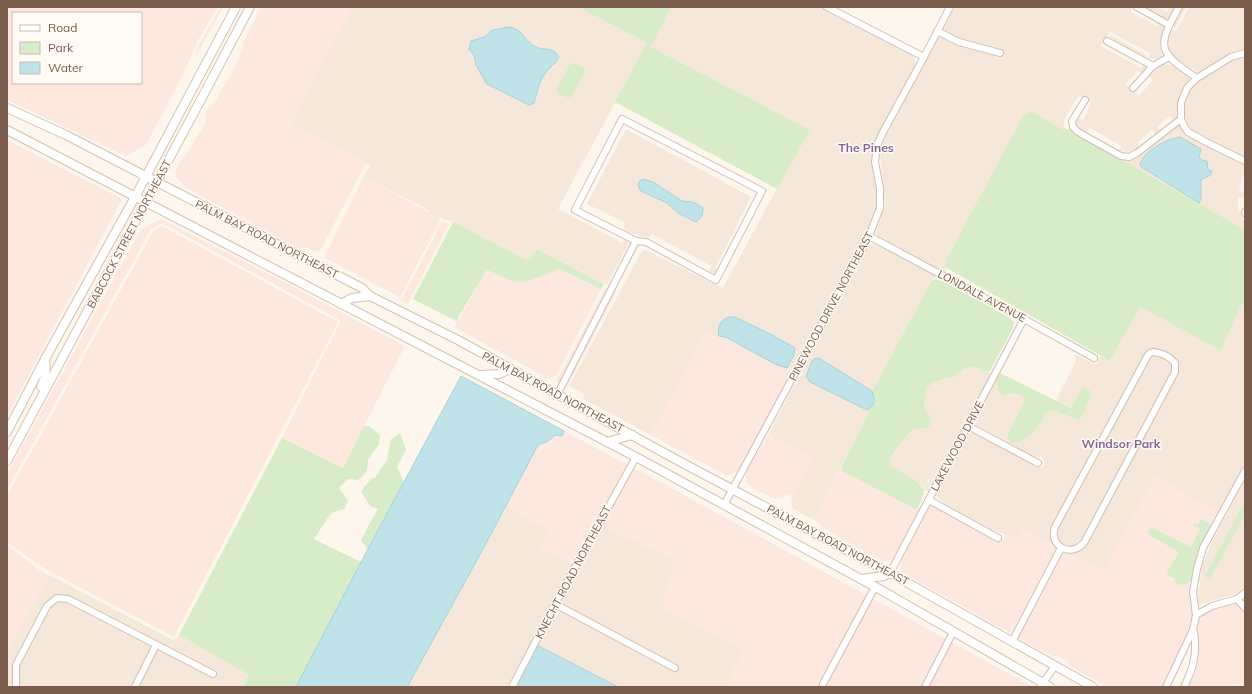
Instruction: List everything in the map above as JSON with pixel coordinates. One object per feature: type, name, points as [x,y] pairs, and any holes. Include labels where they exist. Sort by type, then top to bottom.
[{"type":"main road","name":"BABCOCK STREET NORTHEAST","points":[[7,432],[44,359],[195,87],[236,7]]},
{"type":"main road","name":"BABCOCK STREET NORTHEAST","points":[[7,461],[250,7]]},
{"type":"main road","name":"PALM BAY ROAD NORTHEAST","points":[[7,108],[66,135],[362,288],[370,296],[458,340],[557,395],[890,573],[1093,687]]},
{"type":"main road","name":"PALM BAY ROAD NORTHEAST","points":[[7,130],[636,457],[861,579],[1044,686]]},
{"type":"main road","points":[[341,304],[352,298],[370,296]]},
{"type":"main road","points":[[29,419],[33,403],[44,380],[47,369],[44,359]]},
{"type":"main road","points":[[478,375],[499,374],[510,369]]},
{"type":"main road","points":[[606,442],[632,435]]},
{"type":"main road","points":[[861,579],[884,576],[890,573]]},
{"type":"main road","points":[[875,587],[887,580],[899,578]]},
{"type":"street","points":[[827,7],[924,58]]},
{"type":"street","name":"PINEWOOD DRIVE NORTHEAST","points":[[724,505],[869,236],[880,208],[880,188],[875,162],[877,146],[950,7]]},
{"type":"street","points":[[1137,7],[1169,25]]},
{"type":"street","points":[[1179,7],[1164,36],[1165,51],[1169,58],[1196,78]]},
{"type":"street","points":[[937,31],[959,42],[1000,53]]},
{"type":"street","points":[[1107,40],[1153,66]]},
{"type":"street","points":[[1245,53],[1231,57],[1196,78],[1187,88],[1181,103],[1181,119],[1188,132],[1245,161]]},
{"type":"street","points":[[1133,88],[1153,66],[1169,58]]},
{"type":"street","points":[[1084,100],[1072,121],[1073,127],[1078,132],[1121,156],[1129,156],[1137,153],[1181,119]]},
{"type":"street","points":[[622,119],[762,191],[716,280],[646,242],[636,241],[575,210],[622,119]]},
{"type":"street","name":"LONDALE AVENUE","points":[[869,236],[1094,358]]},
{"type":"street","points":[[557,395],[636,241]]},
{"type":"street","name":"LAKEWOOD DRIVE","points":[[890,573],[1024,319]]},
{"type":"street","points":[[1150,353],[1159,353],[1172,359],[1175,363],[1174,372],[1085,541],[1079,548],[1074,550],[1061,548],[1057,544],[1053,535],[1055,527],[1148,355],[1150,353]]},
{"type":"street","points":[[968,426],[1038,463]]},
{"type":"street","name":"KNECHT ROAD NORTHEAST","points":[[512,687],[555,604],[636,457]]},
{"type":"street","points":[[1166,687],[1193,630],[1196,615],[1193,592],[1197,568],[1203,548],[1245,471]]},
{"type":"street","points":[[929,500],[998,538]]},
{"type":"street","points":[[1012,642],[1061,548]]},
{"type":"street","points":[[823,684],[875,587]]},
{"type":"street","points":[[1196,615],[1212,606],[1237,599],[1245,593]]},
{"type":"street","points":[[16,687],[16,665],[47,606],[57,598],[68,599],[213,674]]},
{"type":"street","points":[[1237,599],[1245,608]]},
{"type":"street","points":[[555,604],[675,668]]},
{"type":"street","points":[[1184,687],[1189,678],[1195,660],[1196,646],[1193,630]]},
{"type":"street","points":[[925,687],[953,632]]},
{"type":"street","points":[[135,687],[156,645]]},
{"type":"street","points":[[1044,686],[1055,666]]},
{"type":"shaded area","points":[[7,7],[218,7],[198,40],[182,77],[146,145],[126,156],[7,100]]},
{"type":"shaded area","points":[[221,7],[223,7],[191,64],[201,41]]},
{"type":"shaded area","points":[[261,7],[352,7],[290,123],[366,163],[320,251],[317,252],[307,248],[300,249],[197,194],[185,187],[176,177],[178,165],[206,122],[205,115],[207,109],[215,102],[238,61],[243,43]]},
{"type":"shaded area","points":[[352,7],[578,7],[647,43],[558,209],[622,243],[624,239],[629,243],[607,285],[537,249],[527,260],[453,222],[429,213],[430,211],[366,178],[363,178],[370,165],[290,123]]},
{"type":"shaded area","points":[[671,7],[821,7],[912,55],[915,61],[915,67],[883,127],[874,175],[878,204],[872,222],[793,374],[706,332],[651,435],[583,399],[584,394],[569,386],[643,249],[723,288],[809,130],[651,47]]},
{"type":"shaded area","points":[[955,7],[1133,7],[1130,12],[1157,26],[1159,22],[1162,23],[1164,29],[1162,34],[1163,53],[1161,58],[1150,59],[1148,58],[1150,53],[1110,32],[1101,46],[1141,68],[1144,64],[1148,67],[1143,74],[1138,71],[1126,84],[1139,96],[1153,80],[1149,76],[1163,64],[1172,65],[1191,79],[1183,90],[1178,104],[1178,117],[1174,121],[1170,116],[1157,127],[1160,131],[1156,134],[1152,130],[1138,142],[1140,147],[1135,152],[1119,151],[1121,146],[1090,128],[1086,133],[1075,125],[1074,122],[1077,118],[1083,120],[1091,103],[1078,96],[1064,120],[1064,130],[1033,112],[949,253],[945,263],[947,270],[946,273],[879,237],[876,233],[885,205],[880,153],[884,139]]},
{"type":"shaded area","points":[[1144,7],[1157,7],[1167,12],[1170,7],[1176,7],[1168,20]]},
{"type":"shaded area","points":[[1179,7],[1186,7],[1175,28],[1172,26],[1169,27],[1166,50],[1168,23]]},
{"type":"shaded area","points":[[1189,7],[1245,7],[1245,50],[1237,51],[1200,72],[1176,59],[1169,50],[1168,35],[1171,29],[1176,31]]},
{"type":"shaded area","points":[[1111,35],[1146,55],[1145,59],[1149,62],[1157,63],[1164,60],[1166,51],[1194,79],[1173,62],[1163,61],[1151,68],[1142,62],[1140,64],[1104,45]]},
{"type":"shaded area","points":[[1245,56],[1245,158],[1193,131],[1188,125],[1185,116],[1185,105],[1186,98],[1195,84],[1226,63],[1236,58]]},
{"type":"shaded area","points":[[1179,125],[1245,163],[1245,175],[1242,175],[1239,191],[1245,193],[1244,197],[1238,198],[1238,211],[1243,211],[1245,230],[1125,162],[1135,157]]},
{"type":"shaded area","points":[[626,129],[751,197],[715,268],[719,271],[716,275],[709,271],[711,266],[652,234],[649,238],[626,232],[623,230],[625,223],[587,204]]},
{"type":"shaded area","points":[[7,140],[122,199],[7,416]]},
{"type":"shaded area","points":[[363,178],[366,178],[440,218],[439,223],[400,297],[325,258]]},
{"type":"shaded area","points":[[161,219],[405,346],[343,468],[282,438],[340,323],[340,320],[162,223],[151,229],[7,490],[7,474],[141,229]]},
{"type":"shaded area","points":[[442,221],[449,224],[408,304],[400,300],[403,298]]},
{"type":"shaded area","points":[[162,226],[338,322],[174,637],[40,566],[7,542],[7,496],[154,230]]},
{"type":"shaded area","points":[[879,244],[938,274],[931,282],[872,391],[874,402],[814,520],[793,509],[791,504],[792,497],[813,459],[768,435],[868,245]]},
{"type":"shaded area","points":[[558,268],[601,289],[556,376],[546,379],[540,374],[454,327],[487,270],[512,281],[555,271]]},
{"type":"shaded area","points":[[609,287],[617,291],[567,387],[554,380],[558,378],[605,288]]},
{"type":"shaded area","points":[[1245,303],[1245,468],[1220,513],[1103,572],[1023,529],[1017,539],[990,529],[944,503],[936,496],[935,494],[968,433],[971,431],[974,431],[1032,462],[1037,468],[1043,467],[1045,463],[1041,457],[1033,456],[976,425],[975,419],[997,378],[996,387],[1008,396],[1019,394],[1024,397],[1025,401],[1008,434],[1046,414],[1050,410],[1067,416],[1088,405],[1092,392],[1083,388],[1072,408],[1056,400],[1075,363],[1076,358],[1074,354],[1096,364],[1101,356],[1110,361],[1140,305],[1221,351],[1241,305]]},
{"type":"shaded area","points":[[706,332],[793,374],[740,469],[728,475],[725,475],[651,435]]},
{"type":"shaded area","points":[[966,367],[976,367],[983,372],[993,372],[929,492],[925,490],[923,486],[890,465],[890,459],[910,431],[928,428],[924,410],[926,394],[932,382],[950,379],[963,372]]},
{"type":"shaded area","points":[[564,431],[666,485],[1033,687],[725,687],[744,650],[663,607],[675,560],[597,523],[573,564],[541,549],[548,530],[506,506],[538,445],[548,441],[555,435],[562,436]]},
{"type":"shaded area","points":[[768,435],[813,459],[792,497],[786,494],[783,498],[775,499],[753,488],[748,484],[746,479],[748,469]]},
{"type":"shaded area","points":[[841,468],[842,471],[915,509],[919,506],[920,509],[893,559],[884,562],[828,531],[814,520]]},
{"type":"shaded area","points":[[1155,476],[1220,513],[1194,566],[1190,581],[1193,608],[1192,625],[1187,639],[1162,687],[1107,687],[1070,666],[1066,660],[1057,656],[1052,656],[1035,647],[903,573],[901,569],[900,564],[902,559],[928,508],[935,505],[992,537],[995,541],[999,542],[1003,540],[1005,534],[1017,539],[1022,528],[1103,572]]},
{"type":"shaded area","points":[[1245,480],[1245,588],[1240,593],[1197,605],[1202,566],[1212,542]]},
{"type":"shaded area","points":[[506,506],[548,530],[597,523],[675,560],[663,607],[744,650],[725,687],[618,687],[531,642],[511,687],[407,687]]},
{"type":"shaded area","points":[[7,545],[38,569],[49,575],[7,651]]},
{"type":"shaded area","points":[[49,575],[173,640],[179,635],[249,675],[243,687],[7,687],[7,651]]},
{"type":"shaded area","points":[[1235,602],[1245,612],[1245,687],[1187,687],[1193,676],[1197,660],[1199,644],[1197,625],[1200,617],[1209,609]]},
{"type":"green space","points":[[578,7],[671,7],[651,47],[810,130],[777,189],[615,102],[647,43]]},
{"type":"green space","points":[[574,63],[584,68],[585,72],[571,97],[568,98],[557,93],[557,89],[570,64]]},
{"type":"green space","points":[[1033,112],[1064,130],[1064,128],[1070,130],[1245,230],[1245,303],[1241,305],[1221,351],[1140,306],[1110,361],[945,267],[949,254],[1022,118],[1027,113]]},
{"type":"green space","points":[[453,222],[527,260],[537,249],[604,284],[601,289],[558,268],[555,271],[526,282],[512,281],[487,270],[456,321],[413,299]]},
{"type":"green space","points":[[935,279],[945,282],[1010,318],[1014,322],[1013,328],[990,371],[983,372],[976,367],[966,367],[961,373],[955,376],[939,380],[930,385],[926,392],[924,409],[932,420],[930,425],[928,428],[915,430],[909,433],[890,459],[890,465],[914,480],[925,490],[919,506],[915,509],[842,471],[841,468],[874,402],[872,391],[931,282]]},
{"type":"green space","points":[[1000,373],[1071,408],[1083,387],[1092,392],[1091,397],[1080,420],[1050,410],[1029,436],[1024,440],[1011,443],[1008,438],[1008,434],[1025,400],[1024,397],[1019,394],[1004,395],[998,391],[996,382]]},
{"type":"green space","points":[[364,426],[369,426],[380,435],[379,444],[368,460],[367,471],[358,480],[348,479],[339,488],[348,501],[344,509],[331,513],[314,539],[361,562],[296,687],[243,687],[249,675],[179,635],[282,438],[343,468]]},
{"type":"green space","points":[[400,433],[406,450],[397,467],[404,483],[368,550],[361,540],[378,509],[370,506],[361,491],[371,479],[375,478],[387,460],[391,439]]},
{"type":"green space","points":[[1245,501],[1245,514],[1210,579],[1205,576]]},
{"type":"green space","points":[[1201,519],[1208,522],[1212,529],[1199,554],[1192,580],[1182,585],[1174,583],[1175,579],[1166,574],[1179,552],[1147,534],[1151,527],[1191,547],[1200,529],[1193,525],[1195,523],[1198,525]]},
{"type":"water","points":[[509,27],[518,30],[532,45],[554,51],[559,57],[544,75],[538,87],[534,103],[529,105],[487,84],[476,65],[474,55],[469,49],[471,41],[484,37],[493,30]]},
{"type":"water","points":[[1180,137],[1201,149],[1199,157],[1202,160],[1207,161],[1208,170],[1212,171],[1211,175],[1202,179],[1201,181],[1201,199],[1199,203],[1140,166],[1145,156],[1150,151],[1162,143]]},
{"type":"water","points":[[642,179],[653,182],[682,201],[693,202],[703,208],[702,216],[696,222],[678,213],[667,203],[641,191],[638,186]]},
{"type":"water","points":[[729,317],[739,319],[795,348],[794,355],[787,368],[775,364],[726,337],[719,336],[718,329],[720,324],[723,320]]},
{"type":"water","points":[[818,358],[872,391],[874,401],[872,406],[868,410],[865,409],[810,382],[806,376],[812,361]]},
{"type":"water","points":[[461,376],[564,431],[562,436],[555,435],[548,441],[538,445],[407,687],[296,687],[361,562]]},
{"type":"water","points":[[531,642],[618,687],[511,687]]},
{"type":"district","name":"The Pines","points":[[866,148]]},
{"type":"district","name":"Windsor Park","points":[[1121,444]]}]
